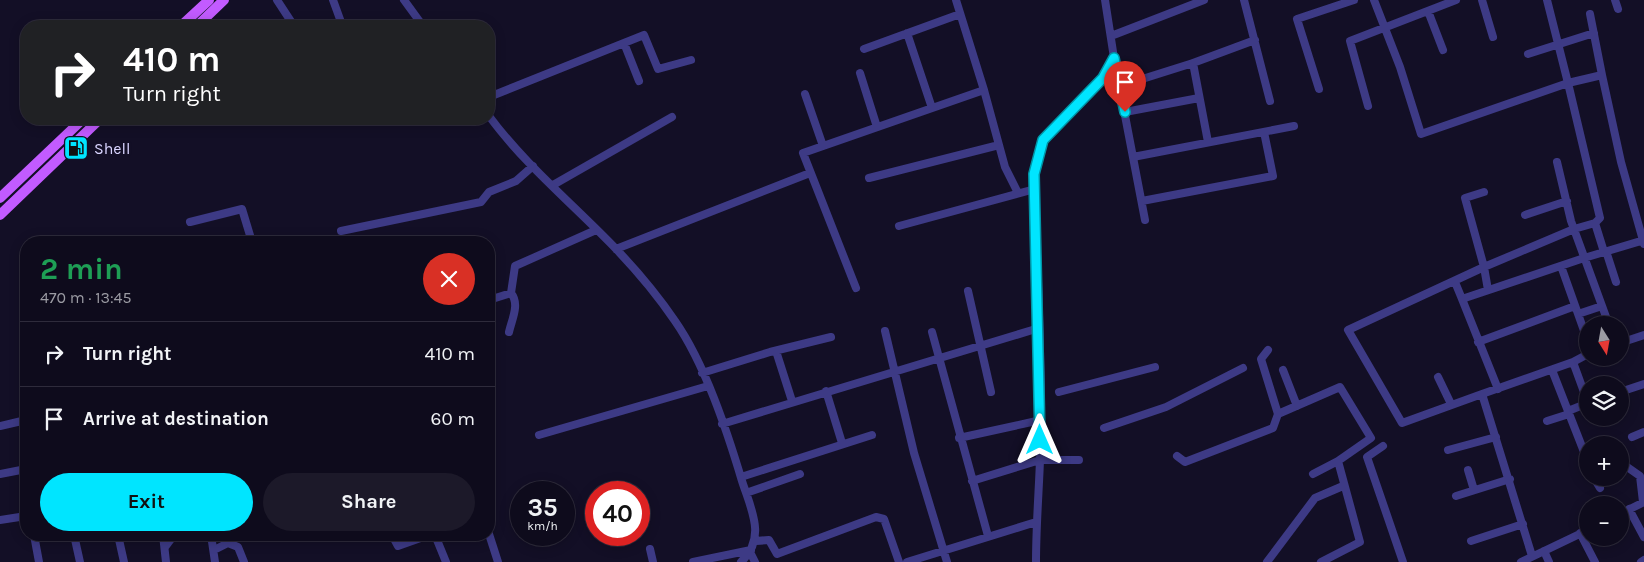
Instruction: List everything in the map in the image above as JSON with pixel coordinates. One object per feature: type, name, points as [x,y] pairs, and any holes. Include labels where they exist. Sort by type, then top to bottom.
[{"type":"main road","points":[[187,20],[209,0]]},
{"type":"main road","points":[[203,20],[224,0]]},
{"type":"main road","points":[[0,198],[77,125]]},
{"type":"main road","points":[[0,215],[94,125]]},
{"type":"street","points":[[277,0],[290,20]]},
{"type":"street","points":[[333,0],[340,20]]},
{"type":"street","points":[[404,0],[419,20]]},
{"type":"street","points":[[956,0],[984,90],[1005,167],[1018,193]]},
{"type":"street","points":[[1105,0],[1144,220]]},
{"type":"street","points":[[1111,36],[1204,0]]},
{"type":"street","points":[[1244,0],[1270,101]]},
{"type":"street","points":[[1319,89],[1297,19],[1354,0]]},
{"type":"street","points":[[1374,0],[1421,134],[1568,83],[1602,75]]},
{"type":"street","points":[[1368,106],[1350,41],[1384,26],[1456,0]]},
{"type":"street","points":[[1482,0],[1493,37]]},
{"type":"street","points":[[1547,0],[1600,218],[1595,223],[1574,229],[1484,267],[1348,330],[1402,423],[1579,359]]},
{"type":"street","points":[[1615,0],[1618,9]]},
{"type":"street","points":[[1428,11],[1444,50]]},
{"type":"street","points":[[864,48],[960,14]]},
{"type":"street","points":[[1462,299],[1605,251],[1644,242],[1621,162],[1590,14]]},
{"type":"street","points":[[907,33],[932,108]]},
{"type":"street","points":[[1528,54],[1594,33]]},
{"type":"street","points":[[495,95],[644,35],[658,69],[691,60]]},
{"type":"street","points":[[1120,86],[1193,63],[1255,40]]},
{"type":"street","points":[[624,43],[639,80]]},
{"type":"street","points":[[1036,562],[1036,522],[1040,493],[1041,420],[1034,174],[1043,140],[1103,78],[1114,58]]},
{"type":"street","points":[[1193,63],[1208,142]]},
{"type":"street","points":[[860,73],[877,127]]},
{"type":"street","points":[[856,288],[803,153],[984,90]]},
{"type":"street","points":[[805,94],[823,146]]},
{"type":"street","points":[[1125,112],[1199,98]]},
{"type":"street","points":[[552,185],[672,117]]},
{"type":"street","points":[[495,123],[533,166],[616,249],[644,280],[676,322],[708,386],[741,477],[756,526],[756,541],[742,562]]},
{"type":"street","points":[[1134,157],[1294,126]]},
{"type":"street","points":[[1142,201],[1274,176],[1264,132]]},
{"type":"street","points":[[869,178],[999,145]]},
{"type":"street","points":[[1557,162],[1574,229],[1606,316]]},
{"type":"street","points":[[341,231],[481,202],[489,192],[516,181],[533,166]]},
{"type":"street","points":[[616,249],[810,173]]},
{"type":"street","points":[[899,226],[1035,189]]},
{"type":"street","points":[[1484,192],[1465,198],[1484,267],[1488,290]]},
{"type":"street","points":[[1525,215],[1567,201]]},
{"type":"street","points":[[190,222],[242,209],[250,236]]},
{"type":"street","points":[[1595,223],[1616,282]]},
{"type":"street","points":[[509,332],[516,307],[511,293],[515,266],[596,230]]},
{"type":"street","points":[[1561,266],[1578,314],[1602,306]]},
{"type":"street","points":[[1455,282],[1498,388]]},
{"type":"street","points":[[968,291],[991,392]]},
{"type":"street","points":[[495,298],[511,293]]},
{"type":"street","points":[[1478,342],[1575,306]]},
{"type":"street","points":[[722,424],[792,401],[1039,328]]},
{"type":"street","points":[[885,330],[914,453],[947,562]]},
{"type":"street","points":[[932,332],[959,438],[988,536]]},
{"type":"street","points":[[1629,339],[1644,335]]},
{"type":"street","points":[[702,373],[831,338]]},
{"type":"street","points":[[1177,456],[1184,462],[1273,428],[1278,414],[1261,359],[1268,350]]},
{"type":"street","points":[[776,352],[792,401]]},
{"type":"street","points":[[1573,362],[1579,378]]},
{"type":"street","points":[[1059,392],[1155,367]]},
{"type":"street","points":[[1104,428],[1166,407],[1243,368]]},
{"type":"street","points":[[1284,370],[1297,406]]},
{"type":"street","points":[[1552,370],[1579,439]]},
{"type":"street","points":[[1438,377],[1451,404]]},
{"type":"street","points":[[1629,389],[1644,384]]},
{"type":"street","points":[[539,435],[708,386]]},
{"type":"street","points":[[1278,414],[1340,387],[1370,438],[1338,461],[1313,474]]},
{"type":"street","points":[[826,391],[842,443]]},
{"type":"street","points":[[1482,394],[1510,479],[1532,556]]},
{"type":"street","points":[[1547,421],[1579,408]]},
{"type":"street","points":[[959,438],[1041,420]]},
{"type":"street","points":[[0,426],[20,421]]},
{"type":"street","points":[[1632,437],[1644,432]]},
{"type":"street","points":[[741,477],[842,443],[872,435]]},
{"type":"street","points":[[1448,450],[1496,437]]},
{"type":"street","points":[[1383,446],[1367,457],[1403,562]]},
{"type":"street","points":[[972,481],[1040,460],[1079,460]]},
{"type":"street","points":[[1321,562],[1360,542],[1343,486],[1338,461]]},
{"type":"street","points":[[1629,468],[1640,476],[1643,502],[1630,509],[1644,537]]},
{"type":"street","points":[[0,474],[20,470]]},
{"type":"street","points":[[1468,470],[1474,490]]},
{"type":"street","points":[[746,493],[800,474]]},
{"type":"street","points":[[1456,496],[1510,479]]},
{"type":"street","points":[[1267,562],[1315,498],[1343,486]]},
{"type":"street","points":[[0,520],[20,517]]},
{"type":"street","points":[[756,541],[769,540],[777,554],[876,517],[884,519],[899,562]]},
{"type":"street","points":[[907,562],[1036,522]]},
{"type":"street","points":[[1471,541],[1523,524]]},
{"type":"street","points":[[1520,562],[1579,534]]},
{"type":"street","points":[[35,541],[39,562]]},
{"type":"street","points":[[75,541],[80,562]]},
{"type":"street","points":[[119,541],[124,562]]},
{"type":"street","points":[[164,541],[166,562]]},
{"type":"street","points":[[165,548],[170,541]]},
{"type":"street","points":[[212,541],[215,562]]},
{"type":"street","points":[[395,541],[398,546],[412,541]]},
{"type":"street","points":[[438,541],[446,562]]},
{"type":"street","points":[[491,541],[498,562]]},
{"type":"street","points":[[214,550],[228,544],[238,547],[244,562]]},
{"type":"street","points":[[1590,546],[1596,562]]},
{"type":"street","points":[[650,549],[653,562]]},
{"type":"street","points":[[693,562],[750,551]]},
{"type":"street","points":[[750,551],[755,562]]},
{"type":"street","points":[[1544,551],[1550,562]]},
{"type":"place","name":"Shell","points":[[76,148]]},
{"type":"route","points":[[1040,440],[1039,328],[1034,174],[1043,140],[1103,78],[1114,58],[1125,112]]}]
